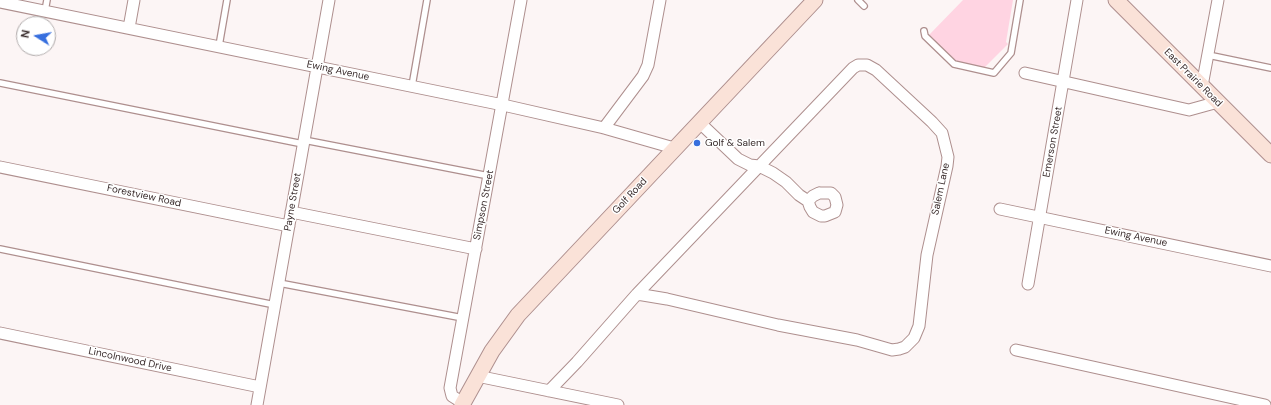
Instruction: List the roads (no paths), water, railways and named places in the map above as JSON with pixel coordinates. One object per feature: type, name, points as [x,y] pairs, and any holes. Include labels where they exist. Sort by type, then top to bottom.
[{"type":"main road","name":"Golf Road","points":[[462,404],[504,332],[518,315],[815,0]]},
{"type":"main road","name":"East Prairie Road","points":[[1116,0],[1271,156]]},
{"type":"street","points":[[129,28],[134,0]]},
{"type":"street","name":"Payne Street","points":[[257,405],[329,0]]},
{"type":"street","name":"Simpson Street","points":[[462,404],[452,396],[450,388],[521,0]]},
{"type":"street","points":[[604,128],[643,76],[648,65],[660,0]]},
{"type":"street","name":"Emerson Street","points":[[1028,284],[1077,0]]},
{"type":"street","points":[[1202,86],[1218,0]]},
{"type":"street","name":"Ewing Avenue","points":[[0,2],[503,105],[604,128],[674,148]]},
{"type":"street","name":"Salem Lane","points":[[549,391],[577,362],[637,294],[853,68],[858,65],[867,65],[876,70],[942,133],[948,157],[947,166],[927,255],[918,332],[910,343],[899,349],[892,350],[857,340],[778,325],[667,299],[637,294]]},
{"type":"street","points":[[1025,73],[1189,110],[1218,102]]},
{"type":"street","points":[[699,122],[738,159],[750,165],[767,169],[780,177],[799,195],[808,201]]},
{"type":"street","name":"Forestview Road","points":[[0,167],[289,226]]},
{"type":"street","name":"Ewing Avenue","points":[[1000,209],[1271,266]]},
{"type":"street","points":[[291,212],[476,249]]},
{"type":"street","name":"Lincolnwood Drive","points":[[0,333],[260,387]]},
{"type":"street","points":[[1016,350],[1265,405]]},
{"type":"street","points":[[477,376],[618,405]]},
{"type":"lane","points":[[45,11],[47,0]]},
{"type":"lane","points":[[219,46],[227,0]]},
{"type":"lane","points":[[412,86],[427,0]]},
{"type":"lane","points":[[858,0],[864,6]]},
{"type":"lane","points":[[924,31],[925,36],[954,64],[994,73],[1011,53],[1020,0]]},
{"type":"lane","points":[[1208,55],[1271,68]]},
{"type":"lane","points":[[0,83],[303,142],[489,176]]},
{"type":"lane","points":[[0,249],[275,305]]},
{"type":"lane","points":[[279,283],[463,318]]},
{"type":"place","name":"Golf & Salem","points":[[697,143]]}]
